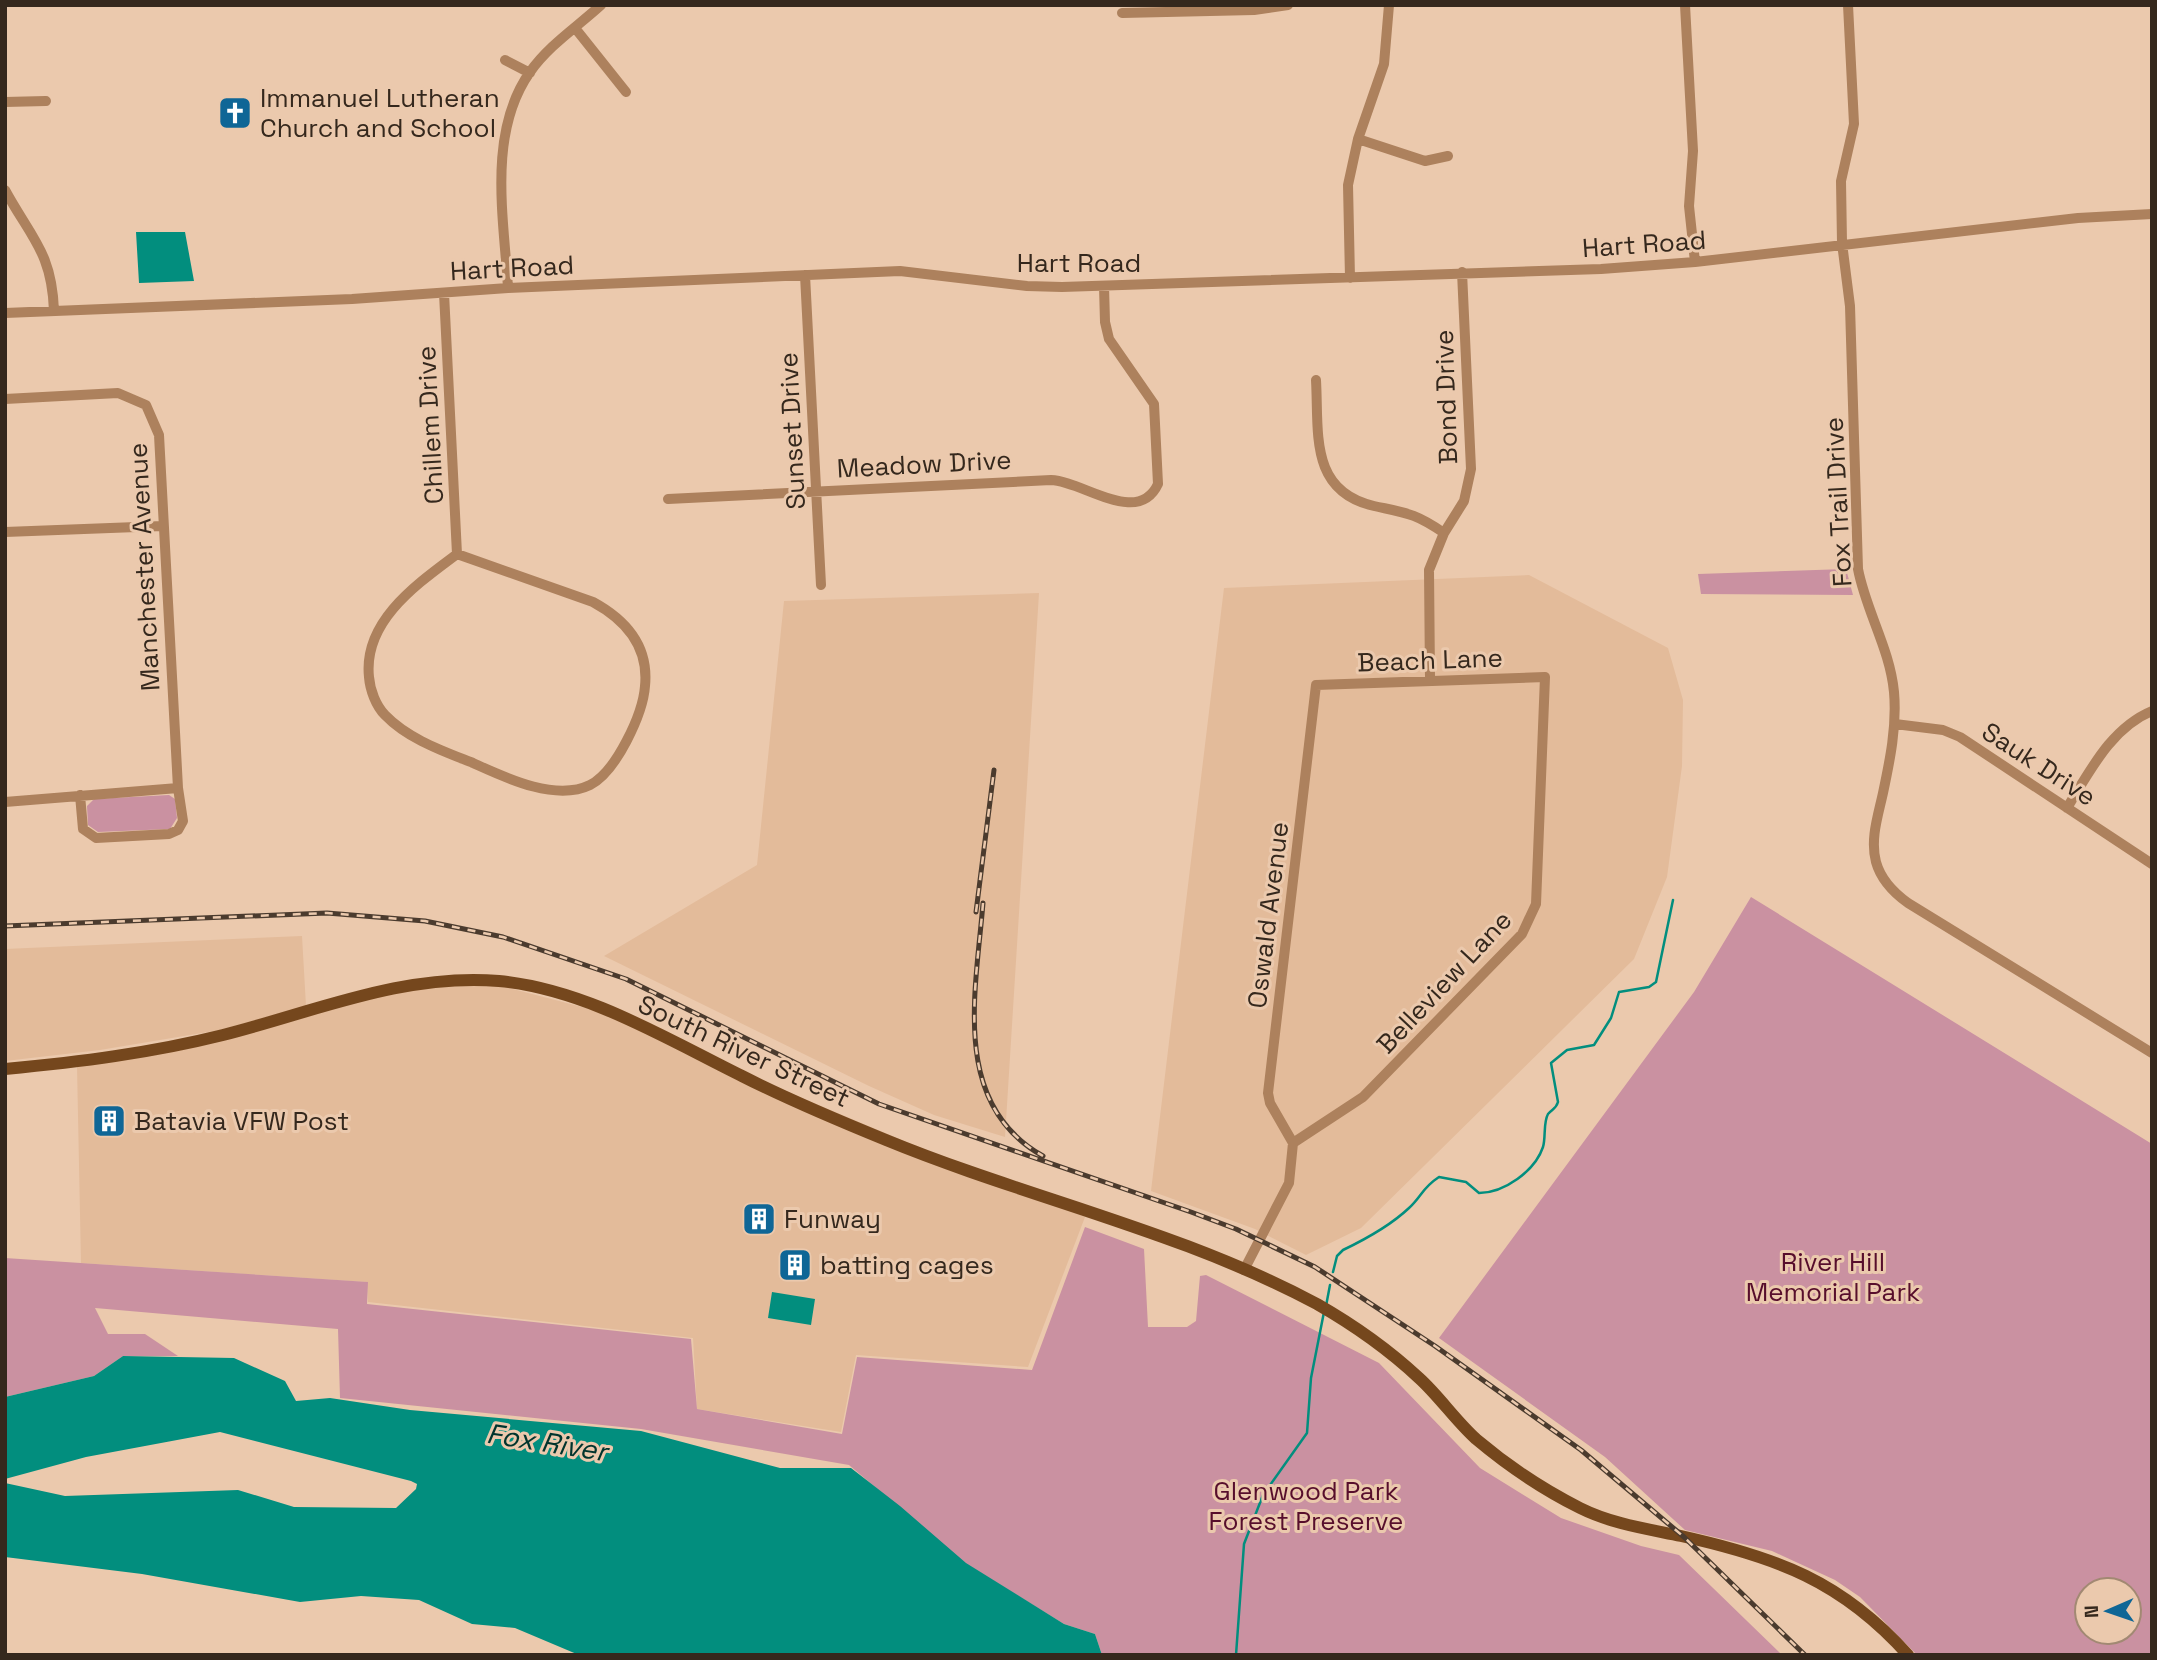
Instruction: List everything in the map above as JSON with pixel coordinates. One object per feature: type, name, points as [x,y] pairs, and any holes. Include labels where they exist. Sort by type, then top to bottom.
[{"type":"main road","name":"South River Street","points":[[5,1069],[162,1049],[417,983],[475,980],[519,984],[583,1001],[775,1092],[937,1160],[1132,1227],[1244,1270],[1319,1306],[1386,1350],[1422,1380],[1471,1435],[1524,1477],[1584,1510],[1630,1526],[1755,1553],[1809,1575],[1864,1610],[1908,1655]]},
{"type":"street","points":[[508,288],[502,156],[512,106],[530,73],[555,43],[601,5]]},
{"type":"street","points":[[1122,13],[1184,8],[1254,10],[1288,5]]},
{"type":"street","points":[[1350,278],[1348,185],[1358,139],[1384,64],[1389,5]]},
{"type":"street","points":[[1685,5],[1693,151],[1689,206],[1695,262]]},
{"type":"street","name":"Fox Trail Drive","points":[[1848,5],[1854,124],[1841,181],[1842,243],[1850,306],[1858,569],[1862,592],[1887,658],[1894,691],[1895,724],[1874,836],[1876,864],[1890,888],[1908,903],[2152,1053]]},
{"type":"street","points":[[575,28],[626,92]]},
{"type":"street","points":[[505,60],[530,73]]},
{"type":"street","points":[[5,102],[46,101]]},
{"type":"street","points":[[1358,139],[1425,161],[1448,156]]},
{"type":"street","points":[[5,190],[40,244],[50,272],[54,311]]},
{"type":"street","name":"Hart Road","points":[[5,313],[900,271],[1027,286],[1104,286],[1601,269],[1695,262],[2078,218],[2152,214]]},
{"type":"street","name":"Bond Drive","points":[[1430,679],[1428,579],[1432,559],[1444,533],[1464,501],[1471,469],[1462,272]]},
{"type":"street","name":"Sunset Drive","points":[[805,275],[821,586]]},
{"type":"street","name":"Meadow Drive","points":[[668,499],[1063,480],[1098,496],[1129,502],[1145,500],[1154,493],[1158,484],[1154,404],[1109,339],[1105,322],[1104,286]]},
{"type":"street","name":"Chillem Drive","points":[[444,293],[457,554]]},
{"type":"street","points":[[1316,380],[1320,453],[1327,475],[1353,500],[1413,513],[1444,533]]},
{"type":"street","name":"Manchester Avenue","points":[[5,399],[118,393],[146,405],[159,435],[178,788],[183,821],[178,830],[169,834],[91,837],[82,824],[80,795]]},
{"type":"street","points":[[5,532],[163,526]]},
{"type":"street","points":[[457,554],[593,602],[613,613],[629,627],[645,667],[642,706],[617,756],[589,785],[573,790],[555,789],[515,780],[417,738],[383,713],[370,685],[368,669],[370,649],[379,628],[393,609],[457,554]]},
{"type":"street","name":"Beach Lane","points":[[1316,685],[1545,677]]},
{"type":"street","name":"Belleview Lane","points":[[1293,1143],[1363,1097],[1522,934],[1531,921],[1536,904],[1545,677]]},
{"type":"street","name":"Oswald Avenue","points":[[1293,1143],[1270,1104],[1268,1093],[1316,685]]},
{"type":"street","points":[[2067,808],[2115,735],[2131,720],[2152,711]]},
{"type":"street","name":"Sauk Drive","points":[[1895,724],[1925,727],[1960,737],[2152,864]]},
{"type":"street","points":[[5,802],[178,788]]},
{"type":"street","points":[[1244,1270],[1289,1183],[1293,1143]]},
{"type":"shaded area","points":[[1529,575],[1668,648],[1683,700],[1682,766],[1667,877],[1634,959],[1361,1228],[1306,1255],[1255,1229],[1151,1191],[1224,588]]},
{"type":"shaded area","points":[[1039,593],[1005,1137],[934,1115],[869,1086],[604,956],[757,865],[784,601]]},
{"type":"shaded area","points":[[302,936],[306,1006],[220,1030],[100,1050],[5,1061],[5,949]]},
{"type":"shaded area","points":[[451,986],[501,986],[590,1009],[1085,1217],[1028,1367],[856,1355],[841,1432],[697,1409],[693,1338],[368,1302],[367,1282],[81,1263],[77,1066],[401,991]]},
{"type":"green space","points":[[1846,569],[1853,595],[1701,594],[1698,574]]},
{"type":"green space","points":[[169,795],[175,799],[177,818],[170,829],[98,832],[88,825],[87,806],[94,799]]},
{"type":"green space","name":"River Hill Memorial Park","points":[[1751,897],[2152,1144],[2152,1655],[1917,1655],[1860,1597],[1835,1580],[1772,1551],[1685,1530],[1605,1457],[1439,1338],[1694,992]]},
{"type":"green space","name":"Glenwood Park Forest Preserve","points":[[1085,1227],[1144,1249],[1148,1327],[1187,1327],[1196,1321],[1200,1276],[1206,1275],[1379,1363],[1480,1468],[1561,1518],[1641,1546],[1679,1555],[1782,1655],[1102,1655],[1095,1634],[1064,1624],[965,1563],[849,1465],[641,1429],[340,1398],[338,1329],[95,1308],[108,1334],[145,1334],[178,1356],[123,1356],[94,1376],[5,1397],[5,1258],[368,1282],[367,1304],[691,1339],[697,1409],[842,1434],[857,1357],[1032,1370]]},
{"type":"water","points":[[136,232],[185,232],[194,281],[139,283]]},
{"type":"water","points":[[772,1292],[815,1299],[811,1325],[768,1318]]},
{"type":"water","name":"Fox River","points":[[123,1356],[234,1358],[285,1381],[296,1401],[330,1398],[410,1410],[641,1431],[780,1468],[851,1468],[966,1563],[1064,1624],[1095,1634],[1102,1655],[579,1655],[515,1628],[472,1624],[419,1600],[361,1596],[300,1602],[142,1574],[5,1557],[5,1483],[65,1496],[238,1490],[294,1507],[396,1508],[416,1489],[417,1484],[411,1481],[220,1432],[86,1457],[5,1479],[5,1397],[94,1376]]},
{"type":"waterway","points":[[1333,1272],[1337,1256],[1343,1250],[1394,1220],[1439,1177],[1466,1182],[1479,1193],[1508,1185],[1526,1172],[1539,1156],[1543,1147],[1546,1118],[1558,1102],[1551,1063],[1567,1050],[1594,1045],[1611,1018],[1619,992],[1649,987],[1656,982],[1673,900]]},
{"type":"waterway","points":[[1326,1306],[1330,1285]]},
{"type":"waterway","points":[[1236,1655],[1244,1544],[1263,1495],[1307,1433],[1311,1378],[1324,1312]]},
{"type":"railway","points":[[976,912],[994,770]]},
{"type":"railway","points":[[983,903],[974,1008],[981,1076],[993,1107],[1013,1134],[1043,1156]]},
{"type":"railway","points":[[5,926],[327,913],[425,921],[503,937],[626,979],[879,1104],[1191,1212],[1236,1229],[1315,1267],[1435,1346],[1581,1450],[1684,1537],[1805,1655]]},
{"type":"place","name":"Immanuel Lutheran Church and School","points":[[235,113]]},
{"type":"place","name":"Batavia VFW Post","points":[[109,1121]]},
{"type":"place","name":"Funway","points":[[759,1219]]},
{"type":"place","name":"batting cages","points":[[795,1265]]}]
